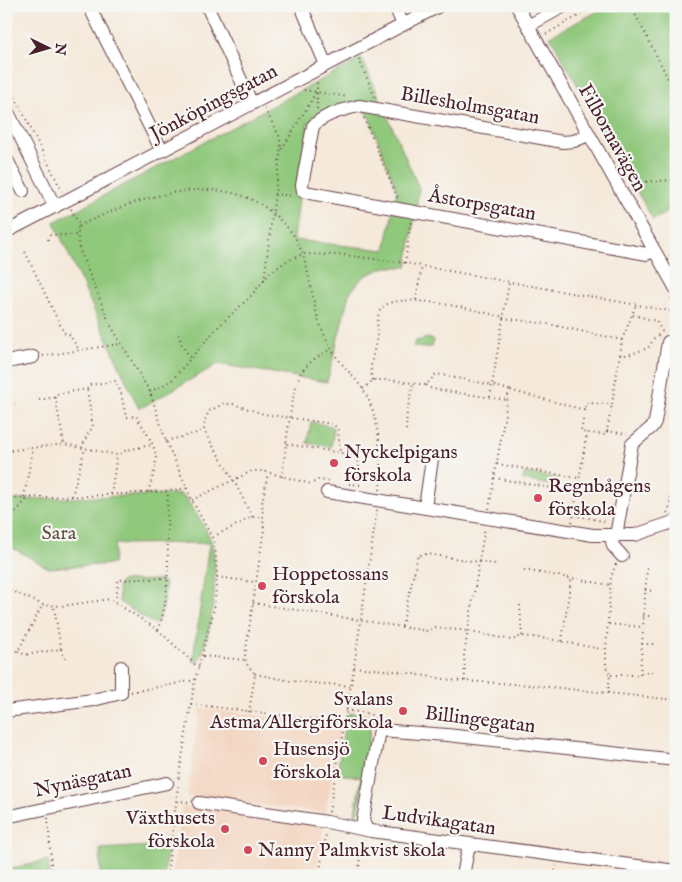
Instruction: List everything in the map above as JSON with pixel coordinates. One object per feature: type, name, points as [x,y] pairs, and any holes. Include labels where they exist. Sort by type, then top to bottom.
[{"type":"street","points":[[89,6],[162,151]]},
{"type":"street","points":[[207,6],[256,102]]},
{"type":"street","points":[[300,6],[322,68]]},
{"type":"street","points":[[395,6],[403,25]]},
{"type":"street","name":"Jönköpingsgatan","points":[[6,232],[439,6]]},
{"type":"street","name":"Filbornavägen","points":[[517,6],[675,288]]},
{"type":"street","points":[[528,26],[565,6]]},
{"type":"street","name":"Billesholmsgatan","points":[[317,122],[360,102],[563,142],[574,141],[588,135]]},
{"type":"street","points":[[6,108],[56,207]]},
{"type":"street","points":[[303,191],[302,185],[308,142],[311,129],[317,122]]},
{"type":"street","points":[[6,158],[23,190]]},
{"type":"street","name":"Åstorpsgatan","points":[[303,191],[647,254],[653,251]]},
{"type":"street","points":[[622,556],[613,546],[630,451],[632,444],[655,422],[664,336]]},
{"type":"street","points":[[6,362],[33,358]]},
{"type":"street","points":[[425,507],[432,459]]},
{"type":"street","points":[[330,486],[378,492],[425,507],[485,512],[592,535],[615,531],[635,535],[670,518]]},
{"type":"street","points":[[6,711],[93,700],[121,693],[121,667]]},
{"type":"street","points":[[366,828],[363,820],[379,730]]},
{"type":"street","name":"Billingegatan","points":[[379,730],[447,734],[525,745],[676,760]]},
{"type":"street","name":"Nynäsgatan","points":[[6,817],[168,783]]},
{"type":"street","name":"Ludvikagatan","points":[[199,804],[366,828],[371,831],[676,871]]},
{"type":"street","points":[[463,876],[468,844]]},
{"type":"path","points":[[546,34],[596,6]]},
{"type":"path","points":[[631,6],[676,94]]},
{"type":"path","points":[[284,88],[317,91],[360,102],[377,103],[356,50]]},
{"type":"path","points":[[317,122],[317,91],[322,68]]},
{"type":"path","points":[[6,79],[79,226],[77,235],[81,255],[120,344],[150,392],[166,441],[186,488],[213,537],[217,576],[214,609],[200,669],[195,680],[178,780],[167,876]]},
{"type":"path","points":[[281,151],[317,91]]},
{"type":"path","points":[[256,102],[279,135],[281,151],[271,211],[264,280]]},
{"type":"path","points":[[360,102],[408,211],[405,263]]},
{"type":"path","points":[[641,182],[676,180]]},
{"type":"path","points":[[79,226],[135,202],[191,191],[233,194],[253,201],[271,211],[290,231],[303,254],[316,313],[331,349],[363,389],[377,432],[380,451],[378,492],[354,667],[343,723],[319,876]]},
{"type":"path","points":[[274,194],[294,196],[303,191]]},
{"type":"path","points":[[48,240],[50,235],[77,235]]},
{"type":"path","points":[[25,252],[64,333],[69,334],[79,350]]},
{"type":"path","points":[[150,392],[171,380],[217,328],[250,297],[264,280],[285,262],[303,254],[344,255],[405,263],[676,312]]},
{"type":"path","points":[[416,300],[422,266]]},
{"type":"path","points":[[490,397],[509,283]]},
{"type":"path","points":[[374,380],[372,365],[378,317],[381,308],[395,300],[416,300],[503,318],[548,324],[622,340]]},
{"type":"path","points":[[612,404],[586,403],[582,432],[606,435],[612,404],[622,340],[636,306]]},
{"type":"path","points":[[620,355],[630,355],[637,350],[648,348],[655,337],[664,336],[656,321],[633,315]]},
{"type":"path","points":[[179,334],[181,343],[191,359]]},
{"type":"path","points":[[33,358],[120,344]]},
{"type":"path","points":[[282,477],[291,416],[301,373],[315,359],[331,349]]},
{"type":"path","points":[[426,385],[436,374],[492,385],[585,410]]},
{"type":"path","points":[[363,389],[374,380],[391,380],[426,385],[432,389],[507,400]]},
{"type":"path","points":[[39,400],[55,397],[58,394],[87,389],[90,385],[116,381],[121,393],[126,417],[136,416],[156,458],[148,492]]},
{"type":"path","points":[[406,430],[413,384]]},
{"type":"path","points":[[72,496],[87,435],[93,427],[87,389]]},
{"type":"path","points":[[465,681],[463,663],[485,512],[494,478],[508,390]]},
{"type":"path","points":[[55,397],[64,444]]},
{"type":"path","points":[[6,405],[16,403]]},
{"type":"path","points":[[252,517],[233,479],[204,431],[205,420],[209,411],[223,404],[234,404],[264,414],[291,416],[333,424],[338,429],[340,452]]},
{"type":"path","points":[[166,441],[204,431]]},
{"type":"path","points":[[607,431],[641,437]]},
{"type":"path","points":[[572,524],[578,478],[587,433]]},
{"type":"path","points":[[6,451],[64,444],[117,455],[127,450],[151,445]]},
{"type":"path","points":[[287,444],[353,455],[358,459],[360,465],[356,485]]},
{"type":"path","points":[[24,497],[33,448]]},
{"type":"path","points":[[111,494],[117,455]]},
{"type":"path","points":[[670,518],[670,484],[676,459]]},
{"type":"path","points":[[496,464],[578,478]]},
{"type":"path","points":[[192,500],[252,471],[311,484],[318,480],[330,486]]},
{"type":"path","points":[[268,473],[262,503],[264,529],[254,582],[245,660],[255,674],[291,681],[350,686]]},
{"type":"path","points":[[494,478],[576,492]]},
{"type":"path","points":[[341,482],[366,486]]},
{"type":"path","points":[[6,498],[168,491],[186,488]]},
{"type":"path","points":[[153,632],[157,629],[165,604],[165,525],[168,491]]},
{"type":"path","points":[[6,523],[29,497]]},
{"type":"path","points":[[485,512],[498,511]]},
{"type":"path","points":[[574,515],[615,531]]},
{"type":"path","points":[[213,537],[252,517],[263,517]]},
{"type":"path","points":[[402,626],[418,555],[426,554],[497,564]]},
{"type":"path","points":[[608,693],[610,674],[606,667],[606,650],[610,585],[614,566],[622,556]]},
{"type":"path","points":[[641,673],[646,567]]},
{"type":"path","points":[[524,570],[610,585]]},
{"type":"path","points":[[217,576],[254,582]]},
{"type":"path","points":[[116,602],[118,580],[166,578]]},
{"type":"path","points":[[562,641],[570,578]]},
{"type":"path","points":[[6,588],[43,606],[110,599],[157,629],[200,669]]},
{"type":"path","points":[[645,590],[654,591]]},
{"type":"path","points":[[253,603],[428,631],[434,628],[468,631],[512,640],[522,636],[562,641],[606,650]]},
{"type":"path","points":[[520,605],[522,636]]},
{"type":"path","points":[[18,651],[43,606]]},
{"type":"path","points":[[54,606],[61,649],[64,658],[68,659]]},
{"type":"path","points":[[643,616],[651,616]]},
{"type":"path","points":[[609,624],[643,627]]},
{"type":"path","points":[[642,644],[654,644]]},
{"type":"path","points":[[6,653],[18,651],[25,655],[61,649]]},
{"type":"path","points":[[203,656],[228,660],[245,660]]},
{"type":"path","points":[[354,667],[465,681],[530,684],[676,700]]},
{"type":"path","points":[[610,674],[640,675],[641,673],[652,672]]},
{"type":"path","points":[[249,712],[255,674]]},
{"type":"path","points":[[121,693],[195,680]]},
{"type":"path","points":[[191,704],[343,723]]},
{"type":"path","points":[[346,710],[370,714],[376,718],[379,730]]},
{"type":"path","points":[[48,808],[52,876]]},
{"type":"path","points":[[361,876],[359,855],[366,828]]},
{"type":"shaded area","name":"Husensjö förskola","points":[[200,708],[340,726],[326,813],[187,797]]},
{"type":"shaded area","name":"Nanny Palmkvist skola","points":[[182,806],[324,824],[316,876],[172,876]]},
{"type":"green space","points":[[608,6],[676,6],[676,207],[653,220],[550,36]]},
{"type":"green space","points":[[362,58],[419,188],[407,267],[385,267],[363,277],[349,294],[327,382],[218,364],[139,409],[54,222]],"holes":[[[357,101],[368,114],[397,191],[385,250],[294,240],[308,123]]]},
{"type":"green space","points":[[428,338],[434,340],[432,347],[421,348],[413,346],[416,341]]},
{"type":"green space","points":[[311,422],[331,426],[334,429],[331,447],[307,443]]},
{"type":"green space","points":[[524,473],[557,478],[556,486],[523,480]]},
{"type":"green space","name":"Sara","points":[[180,494],[185,497],[208,533],[214,556],[213,604],[207,637],[198,662],[194,662],[193,659],[209,543],[115,544],[113,564],[48,568],[6,544],[6,500]]},
{"type":"green space","points":[[161,580],[165,583],[164,604],[157,623],[153,623],[119,602],[118,586],[121,581]]},
{"type":"green space","points":[[351,713],[370,716],[374,721],[371,723],[357,821],[354,820],[361,777],[337,774],[345,722],[347,715]]},
{"type":"green space","points":[[168,845],[164,876],[101,876],[100,849]]},
{"type":"green space","points":[[48,860],[49,876],[6,876],[6,870]]},
{"type":"place","name":"Nyckelpigans förskola","points":[[334,463]]},
{"type":"place","name":"Regnbågens förskola","points":[[538,498]]},
{"type":"place","name":"Hoppetossans förskola","points":[[262,586]]},
{"type":"place","name":"Svalans Astma/Allergiförskola","points":[[403,711]]},
{"type":"place","name":"Husensjö förskola","points":[[263,761]]},
{"type":"place","name":"Växthusets förskola","points":[[225,829]]},
{"type":"place","name":"Nanny Palmkvist skola","points":[[248,850]]}]
